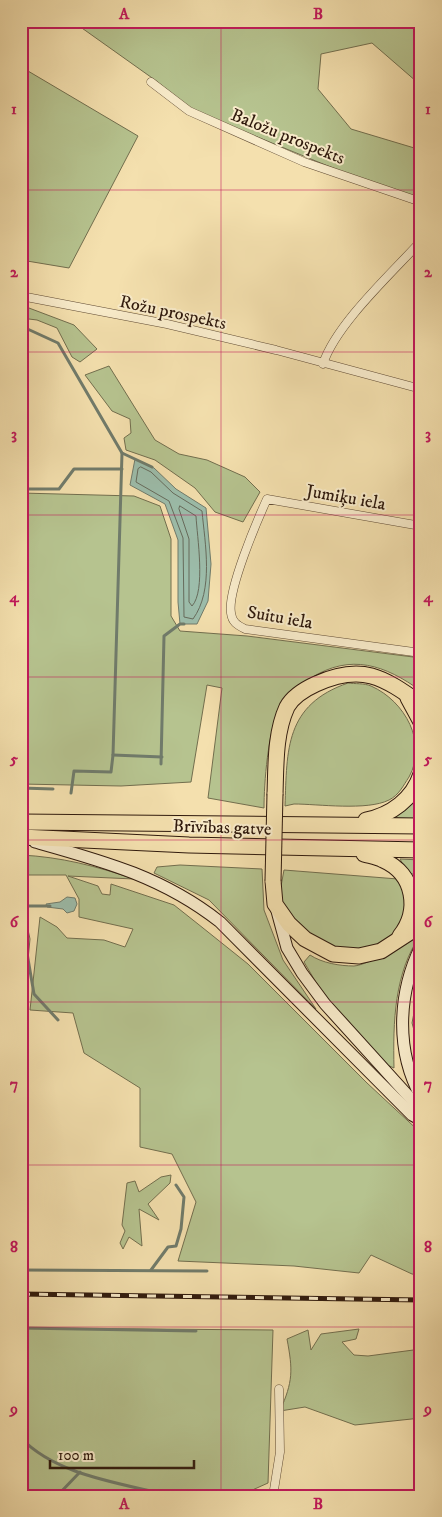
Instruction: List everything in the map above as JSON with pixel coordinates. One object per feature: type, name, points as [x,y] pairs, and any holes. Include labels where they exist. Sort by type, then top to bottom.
[{"type":"highway","points":[[421,704],[388,682],[358,672],[336,675],[303,690],[288,705],[280,727],[275,794],[273,881],[275,904],[289,924],[306,939],[333,954],[359,956],[381,951],[421,925]]},
{"type":"highway","points":[[404,692],[418,713],[421,722]]},
{"type":"highway","points":[[292,824],[307,820],[362,821],[390,813],[408,798],[421,774]]},
{"type":"highway","name":"Brīvības gatve","points":[[21,822],[421,826]]},
{"type":"highway","name":"Brīvības gatve","points":[[21,838],[189,845],[421,850]]},
{"type":"highway","points":[[343,848],[384,860],[401,873],[408,882],[413,907],[405,929],[394,943]]},
{"type":"main road","points":[[21,838],[135,872],[157,881],[206,910],[412,1115],[421,1120]]},
{"type":"main road","points":[[275,904],[288,948],[302,973],[325,1004],[421,1110]]},
{"type":"main road","points":[[421,946],[406,984],[402,1027],[406,1055],[415,1087],[421,1097]]},
{"type":"street","name":"Baložu prospekts","points":[[151,82],[189,111],[304,162],[421,202]]},
{"type":"street","points":[[320,364],[352,318],[421,241]]},
{"type":"street","name":"Rožu prospekts","points":[[21,296],[167,324],[276,350],[320,364],[421,389]]},
{"type":"street","name":"Jumiķu iela","points":[[267,499],[421,526]]},
{"type":"street","name":"Suitu iela","points":[[267,499],[248,543],[230,602],[231,613],[235,623],[245,629],[421,653]]},
{"type":"street","points":[[273,1496],[280,1452],[279,1389]]},
{"type":"green space","points":[[72,21],[421,21],[421,38],[417,39],[421,56],[421,82],[417,82],[372,43],[321,54],[318,89],[351,129],[421,150],[421,198],[362,180],[194,111],[155,80]]},
{"type":"green space","points":[[21,60],[28,71],[138,136],[69,268],[21,260]]},
{"type":"green space","points":[[21,305],[74,325],[97,349],[80,362],[72,357],[57,328],[37,320],[21,318]]},
{"type":"green space","points":[[109,366],[155,440],[179,454],[207,460],[245,477],[260,492],[243,522],[215,512],[195,488],[155,460],[126,450],[124,438],[131,433],[130,419],[112,411],[85,375]]},
{"type":"green space","points":[[21,493],[134,496],[160,506],[171,539],[171,616],[180,631],[247,636],[421,658],[421,691],[394,674],[368,665],[354,664],[326,670],[302,684],[285,700],[275,719],[267,757],[264,808],[208,798],[222,688],[207,685],[191,782],[121,786],[21,784]]},
{"type":"green space","points":[[348,683],[371,686],[383,693],[403,712],[410,724],[416,751],[409,777],[396,796],[380,803],[356,806],[294,804],[285,806],[289,748],[301,717],[312,703],[327,692]]},
{"type":"green space","points":[[421,789],[421,819],[395,818]]},
{"type":"green space","points":[[21,855],[64,860],[120,874],[134,879],[68,876],[98,886],[102,894],[110,895],[111,884],[174,905],[248,964],[367,1083],[421,1133],[421,1275],[412,1274],[371,1255],[359,1273],[294,1266],[178,1261],[196,1202],[172,1154],[140,1147],[140,1088],[84,1053],[73,1013],[30,1010],[40,917],[57,927],[67,938],[104,940],[125,947],[133,929],[79,917],[79,899],[66,875],[21,875]]},
{"type":"green space","points":[[400,859],[421,860],[421,874],[408,874]]},
{"type":"green space","points":[[180,865],[262,869],[264,910],[283,960],[316,1009],[209,900],[154,873],[157,867]]},
{"type":"green space","points":[[284,870],[398,879],[403,886],[405,894],[406,903],[403,920],[393,935],[369,947],[340,949],[321,944],[313,939],[294,920],[279,897]]},
{"type":"green space","points":[[21,897],[30,939],[26,980],[21,980]]},
{"type":"green space","points":[[421,934],[412,949],[400,981],[395,1016],[394,1068],[385,1064],[324,996],[304,962],[310,955],[337,965],[360,965],[388,953]]},
{"type":"green space","points":[[421,977],[421,1055],[412,1023]]},
{"type":"green space","points":[[171,1175],[170,1183],[148,1204],[159,1220],[139,1209],[142,1246],[129,1237],[123,1249],[120,1243],[125,1231],[122,1225],[127,1183],[135,1181],[139,1192],[161,1177]]},
{"type":"green space","points":[[21,1328],[273,1330],[268,1483],[239,1496],[21,1496]]},
{"type":"green space","points":[[359,1329],[356,1339],[342,1342],[354,1355],[368,1356],[421,1349],[421,1418],[355,1425],[305,1407],[280,1411],[291,1376],[287,1339],[308,1330],[311,1350],[321,1334]]},
{"type":"water","points":[[135,459],[154,468],[176,489],[206,508],[211,564],[208,601],[197,624],[180,624],[178,540],[165,504],[130,485]]},
{"type":"water","points":[[67,897],[75,898],[77,904],[74,911],[67,913],[63,909],[47,907],[46,904],[60,902]]},
{"type":"waterway","points":[[21,326],[58,343],[122,453],[152,467]]},
{"type":"waterway","points":[[71,793],[74,771],[111,772],[122,453]]},
{"type":"waterway","points":[[21,489],[59,489],[74,469],[122,469]]},
{"type":"waterway","points":[[161,764],[164,636],[180,624],[184,624]]},
{"type":"waterway","points":[[113,755],[162,757]]},
{"type":"waterway","points":[[21,788],[53,789]]},
{"type":"waterway","points":[[21,906],[50,906]]},
{"type":"waterway","points":[[21,918],[34,994],[58,1020]]},
{"type":"waterway","points":[[151,1270],[168,1247],[176,1246],[181,1229],[184,1197],[176,1185]]},
{"type":"waterway","points":[[21,1270],[207,1271]]},
{"type":"waterway","points":[[21,1328],[196,1331]]},
{"type":"waterway","points":[[21,1438],[36,1451],[71,1470],[111,1482],[171,1496]]},
{"type":"waterway","points":[[57,1496],[80,1472]]},
{"type":"railway","points":[[21,1294],[421,1300]]}]
